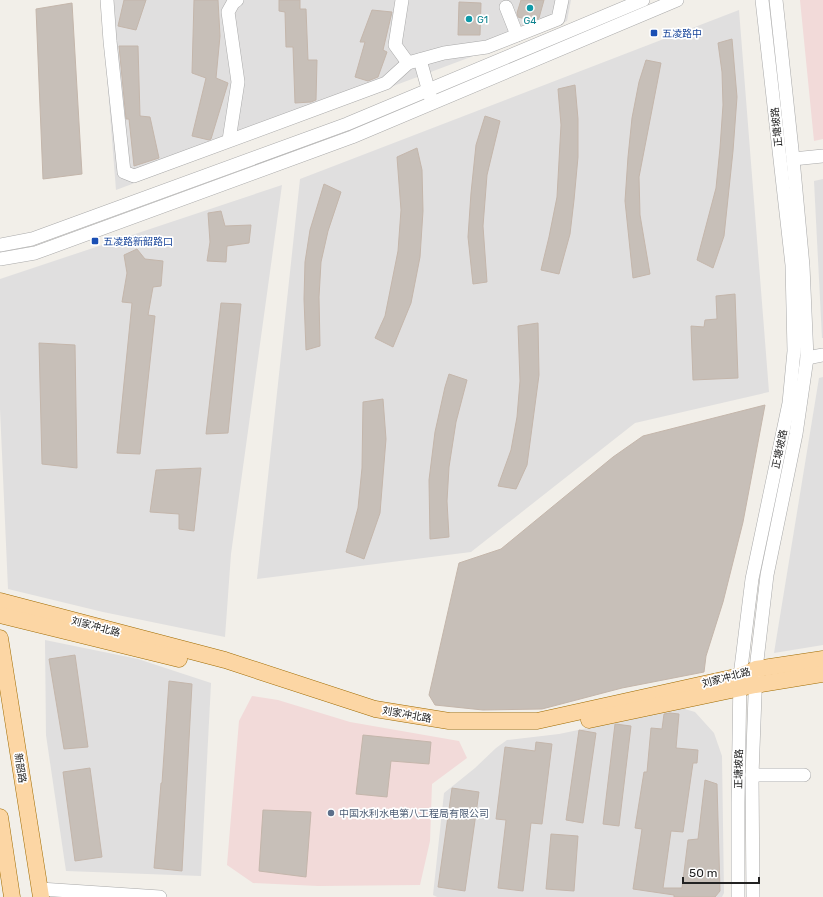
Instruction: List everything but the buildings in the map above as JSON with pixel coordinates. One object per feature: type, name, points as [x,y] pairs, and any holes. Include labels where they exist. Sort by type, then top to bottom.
[{"type":"main road","name":"刘家冲北路","points":[[0,601],[225,660],[376,709],[449,721],[537,720],[748,680],[823,674]]},
{"type":"main road","name":"刘家冲北路","points":[[0,615],[222,670],[373,719],[448,732],[538,731],[748,680],[823,659]]},
{"type":"main road","name":"新韶路","points":[[0,638],[40,893]]},
{"type":"main road","points":[[0,817],[12,897]]},
{"type":"street","points":[[107,0],[124,172],[134,176],[386,83],[414,62],[444,53],[487,47],[558,19],[562,0]]},
{"type":"street","points":[[229,140],[238,82],[228,12],[233,3],[237,0]]},
{"type":"street","points":[[402,0],[395,45],[414,62],[430,96]]},
{"type":"street","points":[[0,259],[35,253],[352,137],[430,96],[643,0]]},
{"type":"street","points":[[0,245],[39,237],[347,124],[430,96],[677,0]]},
{"type":"street","name":"正塘坡路","points":[[738,897],[738,804],[748,680],[752,579],[789,403],[794,350],[792,265],[762,0]]},
{"type":"street","name":"正塘坡路","points":[[753,897],[752,775],[748,680],[767,576],[796,434],[807,358],[802,266],[793,159],[776,0]]},
{"type":"street","points":[[506,7],[517,35]]},
{"type":"street","points":[[793,159],[823,156]]},
{"type":"street","points":[[807,358],[823,356]]},
{"type":"street","points":[[752,775],[804,775]]},
{"type":"street","points":[[40,893],[160,897]]},
{"type":"shaded area","points":[[101,0],[571,0],[567,21],[116,190]]},
{"type":"shaded area","points":[[800,0],[823,0],[823,139],[814,141]]},
{"type":"shaded area","points":[[739,10],[769,392],[635,423],[471,552],[257,579],[300,179]]},
{"type":"shaded area","points":[[823,179],[823,338],[822,338],[814,181]]},
{"type":"shaded area","points":[[282,185],[231,554],[225,637],[103,612],[8,589],[0,409],[0,279]]},
{"type":"shaded area","points":[[823,377],[823,645],[774,653],[819,378]]},
{"type":"shaded area","points":[[45,640],[138,659],[211,683],[201,876],[66,871],[46,735]]},
{"type":"shaded area","name":"中国水利水电第八工程局有限公司","points":[[252,696],[278,700],[350,722],[459,741],[467,758],[432,784],[430,841],[420,885],[318,886],[253,883],[227,865],[239,721]]},
{"type":"shaded area","points":[[678,707],[695,712],[714,733],[722,756],[724,893],[722,897],[437,897],[433,895],[444,793],[475,768],[496,748],[507,740],[559,734]]},
{"type":"place","name":"G4","points":[[530,8]]},
{"type":"place","name":"G1","points":[[469,19]]},
{"type":"place","name":"五凌路中","points":[[654,33]]},
{"type":"place","name":"五凌路新韶路口","points":[[95,241]]},
{"type":"place","name":"中国水利水电第八工程局有限公司","points":[[331,813]]}]
